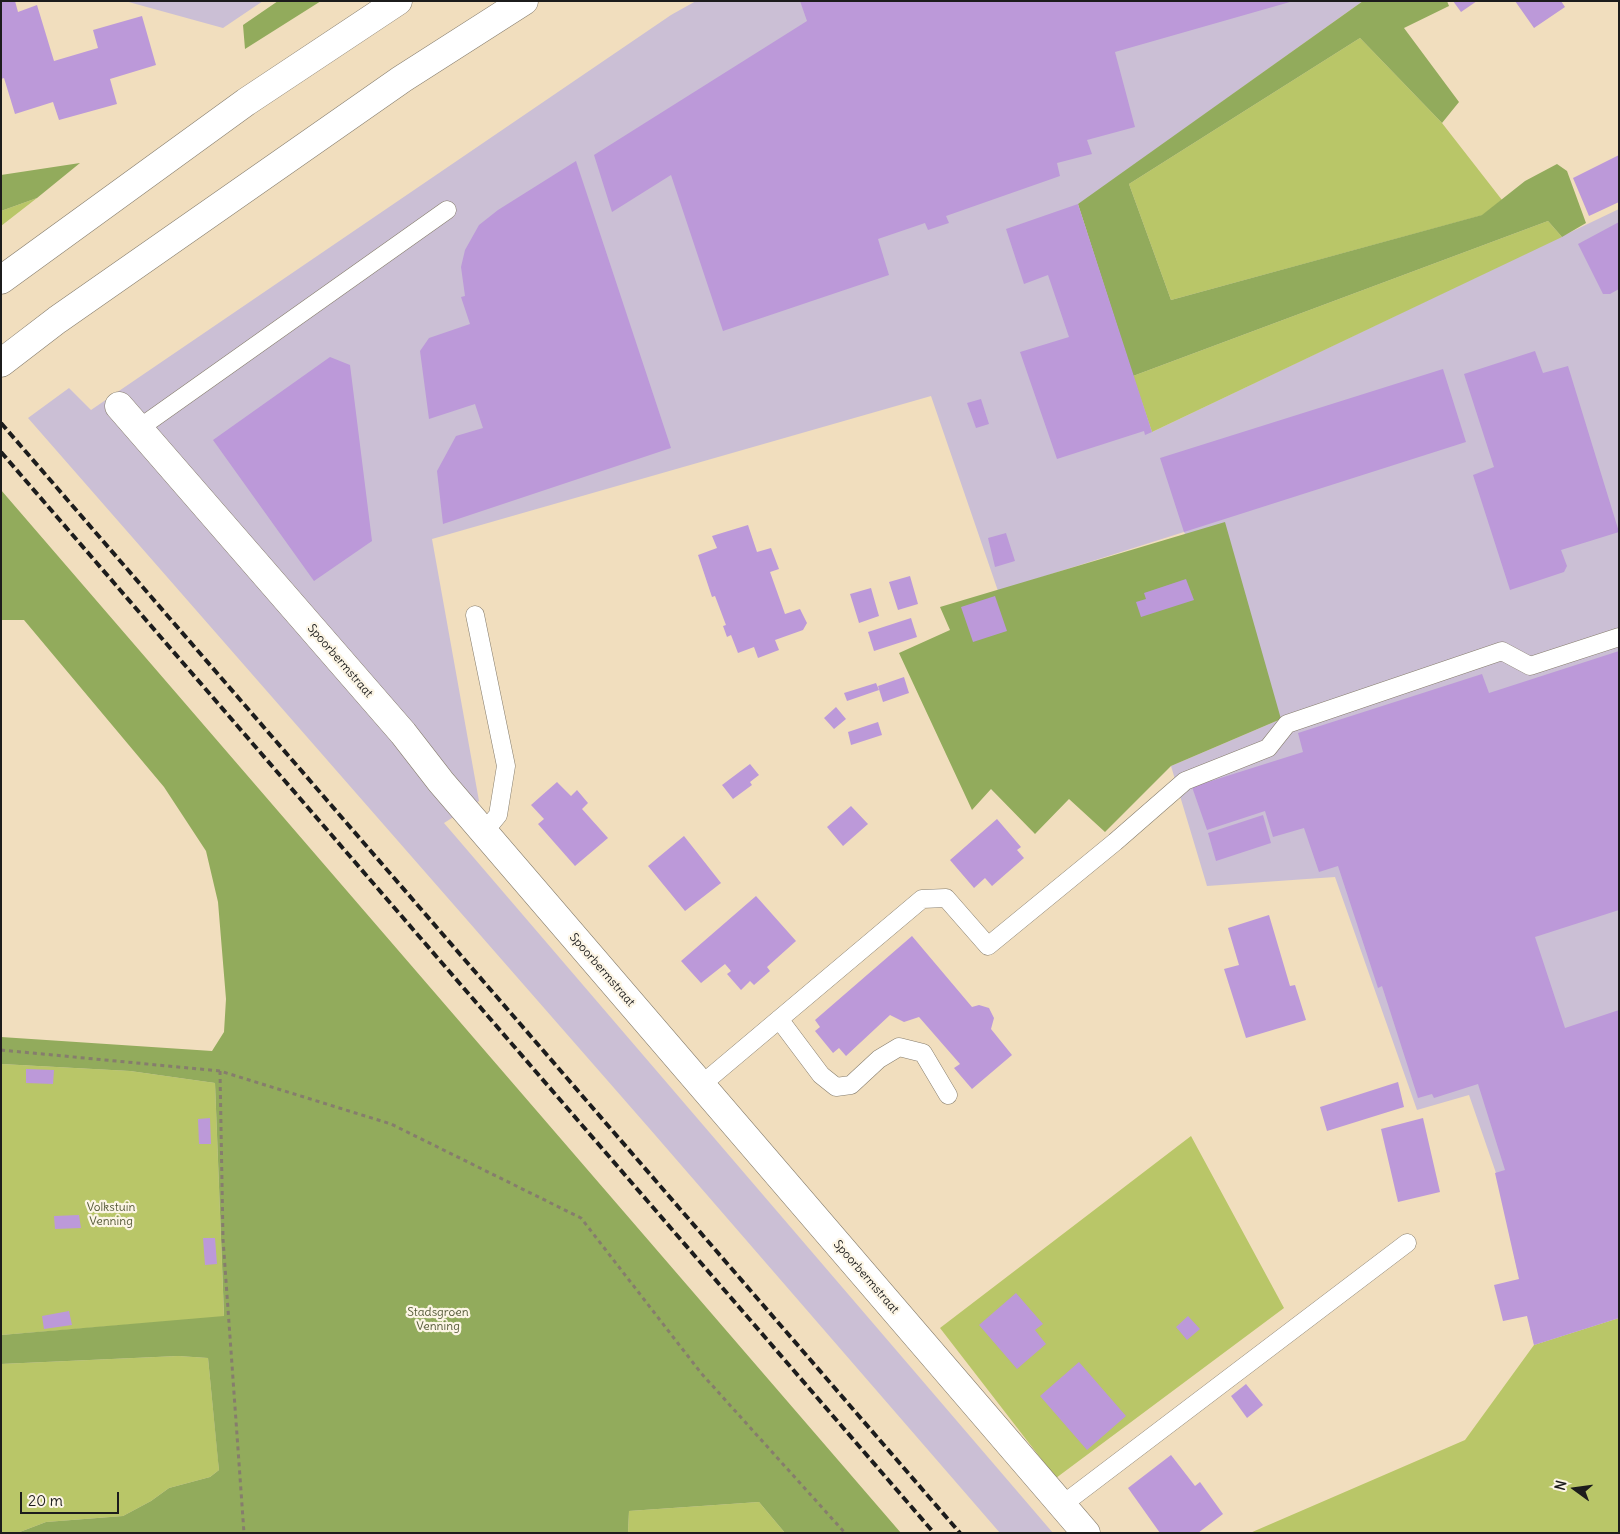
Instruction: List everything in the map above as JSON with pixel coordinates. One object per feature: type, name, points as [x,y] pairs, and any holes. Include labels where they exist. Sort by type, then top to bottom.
[{"type":"main road","points":[[1,280],[246,102],[398,1]]},
{"type":"main road","points":[[1,363],[57,320],[402,79],[524,1]]},
{"type":"main road","name":"Spoorbermstraat","points":[[119,406],[403,733],[484,832],[1086,1533]]},
{"type":"lane","points":[[138,429],[448,210]]},
{"type":"lane","points":[[475,615],[506,766],[498,814],[484,832]]},
{"type":"lane","points":[[700,1085],[922,899],[946,898],[988,946],[1114,842],[1184,781],[1268,748],[1287,724],[1502,651],[1530,666],[1619,637]]},
{"type":"lane","points":[[780,1019],[821,1075],[836,1086],[851,1085],[879,1059],[899,1047],[923,1054],[948,1095]]},
{"type":"lane","points":[[1062,1505],[1407,1242]]},
{"type":"path","points":[[1,1050],[220,1071],[391,1124],[581,1218],[701,1373],[845,1533]]},
{"type":"path","points":[[220,1071],[223,1239],[244,1533]]},
{"type":"shaded area","points":[[125,1],[263,1],[223,28]]},
{"type":"shaded area","points":[[696,1],[1363,1],[1078,205],[1152,432],[1619,209],[1619,1318],[1534,1345],[1496,1173],[1469,1095],[1417,1110],[1335,877],[1207,886],[1171,766],[1281,719],[1184,532],[998,591],[931,396],[432,539],[479,801],[444,823],[1053,1533],[1000,1533],[649,1128],[28,418],[69,388],[91,410],[671,15]]},
{"type":"green space","points":[[278,1],[321,1],[245,49],[243,25]]},
{"type":"green space","points":[[1363,1],[1447,1],[1449,6],[1404,28],[1459,102],[1442,123],[1360,38],[1129,184],[1171,300],[1482,215],[1525,181],[1557,164],[1567,171],[1586,223],[1562,237],[1548,221],[1133,376],[1078,204]]},
{"type":"green space","points":[[1360,38],[1442,123],[1502,200],[1483,215],[1171,300],[1129,184]]},
{"type":"green space","points":[[80,163],[37,198],[1,211],[1,175]]},
{"type":"green space","points":[[37,198],[1,226],[1,211]]},
{"type":"green space","points":[[1548,221],[1562,237],[1152,432],[1133,376]]},
{"type":"green space","name":"Stadsgroen Venning","points":[[1,490],[901,1533],[785,1533],[759,1502],[629,1511],[628,1533],[17,1533],[46,1522],[123,1516],[151,1501],[169,1488],[210,1477],[219,1470],[208,1358],[178,1356],[1,1364],[1,1335],[224,1316],[215,1083],[130,1071],[1,1064],[1,1037],[212,1051],[224,1032],[226,999],[218,902],[206,851],[164,787],[24,620],[1,620]]},
{"type":"green space","points":[[1225,522],[1281,719],[1171,766],[1105,832],[1069,799],[1035,834],[991,789],[972,810],[899,653],[950,630],[940,607]]},
{"type":"green space","name":"Volkstuin Venning","points":[[1,1064],[130,1071],[215,1083],[224,1317],[1,1335]]},
{"type":"green space","points":[[1191,1136],[1284,1308],[1056,1478],[940,1328]]},
{"type":"green space","points":[[1619,1318],[1619,1533],[1250,1533],[1465,1440],[1534,1345]]},
{"type":"green space","points":[[178,1356],[208,1358],[219,1470],[210,1477],[169,1488],[151,1501],[123,1516],[46,1522],[17,1533],[1,1533],[1,1364]]},
{"type":"green space","points":[[759,1502],[785,1533],[628,1533],[629,1511]]},
{"type":"building","points":[[1,1],[15,1],[18,12],[37,5],[54,61],[98,48],[93,30],[142,16],[156,65],[110,79],[117,104],[59,120],[53,102],[15,114],[4,78],[1,79]]},
{"type":"building","points":[[800,1],[1290,2],[1115,52],[1135,127],[1087,140],[1092,154],[1057,163],[1060,176],[946,216],[949,223],[928,230],[925,223],[878,239],[889,275],[723,331],[671,175],[612,212],[594,155],[807,21]]},
{"type":"building","points":[[1453,1],[1477,1],[1461,12]]},
{"type":"building","points":[[1515,1],[1561,1],[1565,7],[1534,28]]},
{"type":"building","points":[[1619,155],[1619,202],[1589,216],[1573,178]]},
{"type":"building","points":[[576,161],[671,448],[443,524],[437,471],[456,436],[483,428],[475,404],[429,419],[420,351],[429,338],[470,324],[461,297],[465,296],[461,267],[465,250],[479,225],[498,210]]},
{"type":"building","points":[[1078,204],[1152,432],[1145,435],[1144,431],[1057,459],[1020,352],[1069,337],[1048,275],[1024,284],[1006,229]]},
{"type":"building","points":[[1619,222],[1619,289],[1610,294],[1603,294],[1578,244]]},
{"type":"building","points":[[1535,351],[1543,373],[1568,366],[1619,532],[1561,550],[1567,566],[1564,572],[1510,590],[1473,475],[1494,467],[1464,374]]},
{"type":"building","points":[[330,357],[350,365],[372,541],[314,581],[213,440]]},
{"type":"building","points":[[1443,369],[1466,442],[1184,532],[1160,458]]},
{"type":"building","points":[[981,399],[989,424],[976,428],[967,403]]},
{"type":"building","points":[[748,525],[757,552],[771,548],[779,569],[770,572],[785,614],[800,609],[807,623],[803,630],[775,640],[779,650],[758,658],[754,647],[738,653],[731,635],[727,637],[723,626],[726,625],[715,596],[712,597],[698,555],[717,548],[712,536]]},
{"type":"building","points":[[1006,533],[1015,561],[995,567],[988,538]]},
{"type":"building","points":[[910,576],[918,604],[898,610],[889,582]]},
{"type":"building","points":[[1186,579],[1194,600],[1141,617],[1136,602],[1146,599],[1144,593]]},
{"type":"building","points":[[871,588],[879,616],[859,623],[850,594]]},
{"type":"building","points":[[995,596],[1007,631],[973,642],[961,607]]},
{"type":"building","points":[[911,618],[917,637],[874,651],[868,632]]},
{"type":"building","points":[[1619,651],[1619,910],[1535,937],[1565,1028],[1619,1010],[1619,1318],[1534,1345],[1527,1316],[1503,1321],[1494,1285],[1519,1279],[1495,1173],[1505,1170],[1478,1084],[1434,1098],[1432,1094],[1418,1098],[1382,986],[1378,988],[1338,866],[1319,872],[1304,828],[1273,837],[1265,811],[1207,830],[1192,787],[1303,752],[1298,733],[1482,674],[1489,693]]},
{"type":"building","points":[[904,677],[909,693],[883,702],[878,686]]},
{"type":"building","points":[[876,683],[879,690],[847,701],[844,693]]},
{"type":"building","points":[[836,707],[846,719],[834,729],[824,718]]},
{"type":"building","points":[[878,722],[882,735],[851,745],[848,732]]},
{"type":"building","points":[[750,764],[759,775],[750,782],[752,785],[733,799],[722,785]]},
{"type":"building","points":[[557,782],[571,796],[577,790],[588,803],[582,809],[608,838],[575,866],[538,824],[544,819],[531,805]]},
{"type":"building","points":[[851,806],[868,824],[843,846],[827,827]]},
{"type":"building","points":[[1263,815],[1271,843],[1216,861],[1208,833]]},
{"type":"building","points":[[997,819],[1021,847],[1017,850],[1024,858],[992,886],[985,878],[974,888],[950,860]]},
{"type":"building","points":[[684,836],[721,883],[685,911],[648,866]]},
{"type":"building","points":[[756,896],[796,941],[767,967],[770,971],[754,985],[750,981],[741,990],[727,974],[731,971],[725,964],[701,983],[681,961]]},
{"type":"building","points":[[1269,915],[1290,986],[1295,985],[1306,1020],[1246,1038],[1224,969],[1239,965],[1228,928]]},
{"type":"building","points":[[912,936],[972,1007],[979,1005],[989,1008],[994,1018],[991,1029],[1012,1055],[972,1089],[954,1068],[960,1064],[919,1017],[904,1022],[890,1015],[846,1056],[839,1048],[833,1053],[815,1031],[820,1027],[815,1020]]},
{"type":"building","points":[[26,1069],[54,1070],[53,1084],[26,1083]]},
{"type":"building","points":[[1398,1082],[1404,1107],[1327,1131],[1320,1107]]},
{"type":"building","points":[[210,1118],[211,1144],[199,1144],[198,1119]]},
{"type":"building","points":[[1423,1118],[1440,1192],[1398,1202],[1381,1129]]},
{"type":"building","points":[[79,1215],[81,1228],[55,1229],[54,1216]]},
{"type":"building","points":[[203,1238],[215,1238],[217,1264],[205,1265]]},
{"type":"building","points":[[1016,1293],[1043,1324],[1035,1330],[1046,1344],[1017,1369],[979,1325]]},
{"type":"building","points":[[69,1311],[72,1325],[44,1329],[42,1316]]},
{"type":"building","points":[[1188,1316],[1200,1329],[1187,1340],[1176,1327]]},
{"type":"building","points":[[1079,1362],[1126,1416],[1087,1450],[1040,1396]]},
{"type":"building","points":[[1246,1384],[1263,1405],[1247,1418],[1231,1396]]},
{"type":"building","points":[[1171,1455],[1195,1486],[1200,1482],[1223,1514],[1198,1533],[1160,1533],[1128,1488]]},
{"type":"railway","points":[[1,423],[960,1533]]},
{"type":"railway","points":[[1,452],[934,1533]]}]
